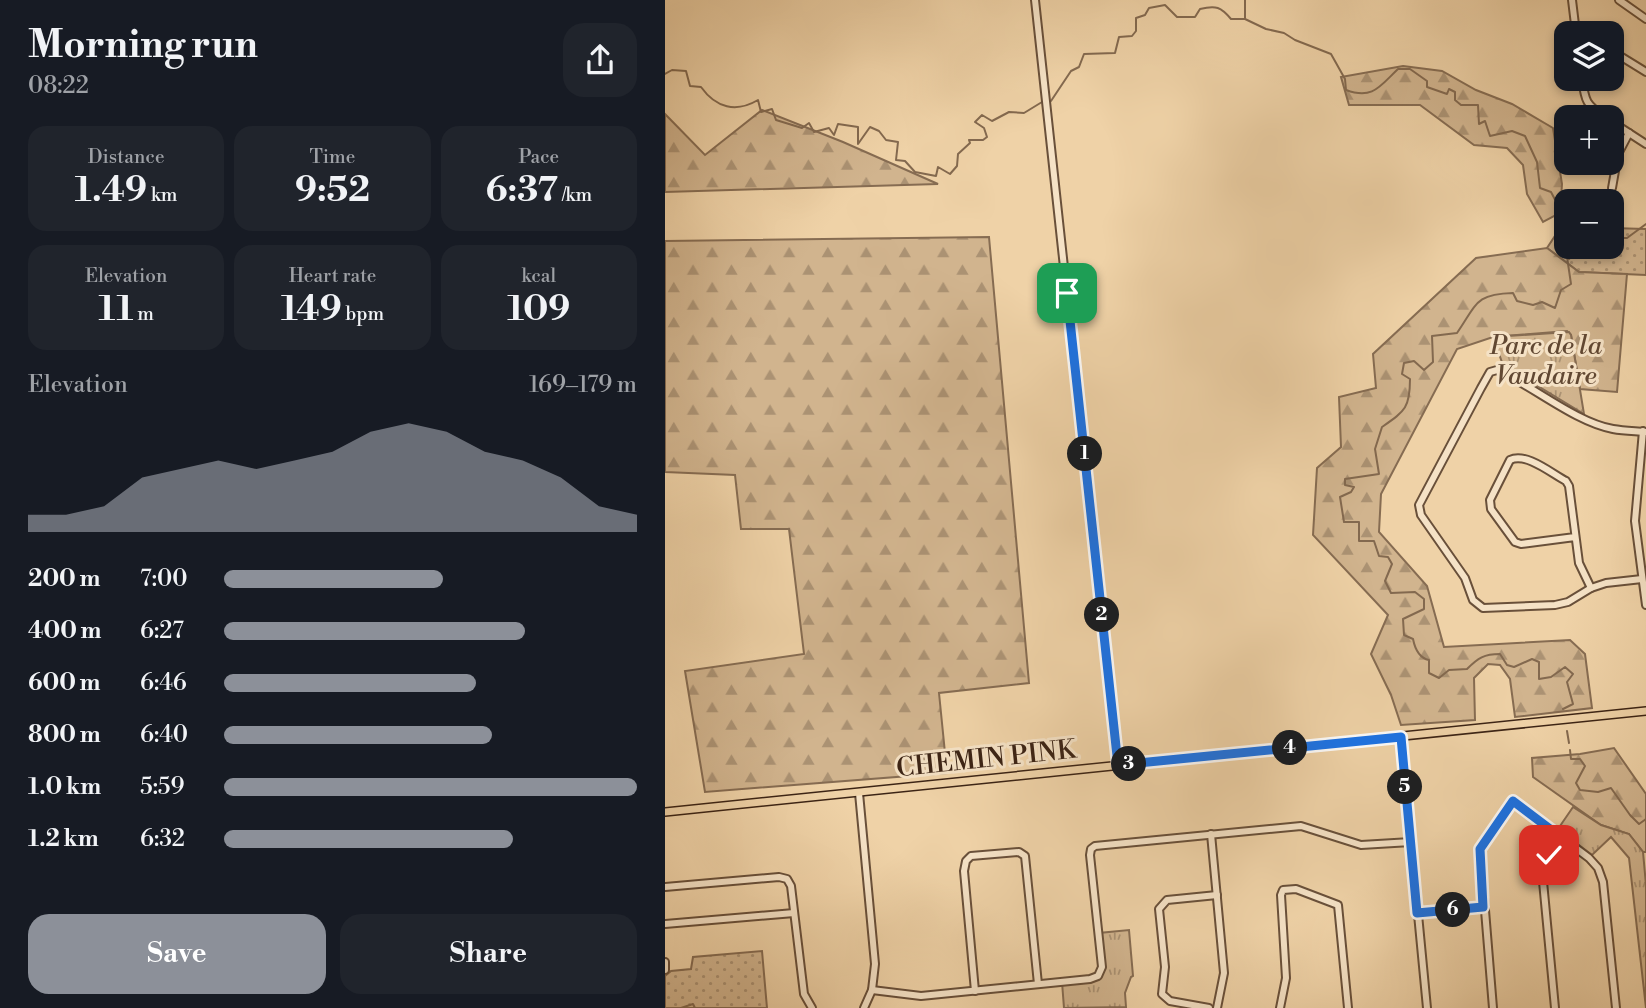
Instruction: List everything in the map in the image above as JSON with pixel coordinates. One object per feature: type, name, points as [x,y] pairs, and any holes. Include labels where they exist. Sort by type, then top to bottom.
[{"type":"main road","name":"CHEMIN PINK","points":[[665,812],[1646,711]]},
{"type":"street","points":[[1035,0],[1118,765]]},
{"type":"street","points":[[1572,0],[1575,21]]},
{"type":"street","points":[[1619,0],[1646,19]]},
{"type":"street","points":[[1624,58],[1646,72]]},
{"type":"street","points":[[1624,130],[1646,144]]},
{"type":"street","points":[[1612,188],[1618,154],[1629,133]]},
{"type":"street","points":[[1642,579],[1606,583],[1591,588],[1568,602],[1555,605],[1483,608],[1473,600],[1465,578],[1421,515],[1419,505],[1490,372],[1496,370],[1528,385],[1584,419],[1613,429],[1645,432],[1636,521],[1646,605]]},
{"type":"street","points":[[1575,537],[1521,544],[1515,542],[1491,509],[1490,500],[1510,460],[1523,457],[1566,481],[1569,486],[1579,563],[1591,588]]},
{"type":"street","points":[[1637,505],[1646,506]]},
{"type":"street","points":[[1401,737],[1427,1008]]},
{"type":"street","points":[[859,793],[875,952],[873,990],[864,1008]]},
{"type":"street","points":[[1493,1008],[1480,849],[1513,801],[1593,862],[1602,878],[1616,1008]]},
{"type":"street","points":[[873,990],[917,996],[1090,979],[1098,976],[1101,971],[1091,849],[1095,846],[1301,826],[1361,845],[1411,842]]},
{"type":"street","points":[[1211,834],[1224,973],[1217,1008]]},
{"type":"street","points":[[1555,1008],[1542,871],[1562,838]]},
{"type":"street","points":[[975,990],[964,871],[966,861],[971,856],[1019,852],[1025,856],[1038,984]]},
{"type":"street","points":[[665,887],[784,877],[791,886],[804,993],[812,1008]]},
{"type":"street","points":[[1280,1008],[1286,978],[1281,895],[1283,890],[1292,888],[1338,905],[1348,1008]]},
{"type":"street","points":[[1209,1008],[1170,1001],[1162,994],[1165,967],[1159,909],[1167,900],[1217,895]]},
{"type":"street","points":[[1417,913],[1483,907]]},
{"type":"street","points":[[665,924],[795,913]]},
{"type":"street","points":[[665,962],[665,970]]},
{"type":"green space","points":[[1403,66],[1442,71],[1476,90],[1512,104],[1553,128],[1554,175],[1561,175],[1562,184],[1562,189],[1554,189],[1554,216],[1543,222],[1527,194],[1523,165],[1507,148],[1474,145],[1420,105],[1349,105],[1341,77]]},
{"type":"green space","points":[[762,110],[938,184],[665,192],[665,114],[705,155]]},
{"type":"green space","points":[[1624,228],[1646,229],[1646,275],[1579,272],[1562,259],[1624,259]]},
{"type":"green space","points":[[989,237],[1029,683],[939,693],[947,773],[705,792],[685,671],[804,654],[789,529],[741,529],[735,475],[665,472],[665,241]]},
{"type":"green space","points":[[1554,237],[1554,253],[1547,248]]},
{"type":"green space","points":[[1547,248],[1554,253],[1554,259],[1562,259],[1579,272],[1627,274],[1617,392],[1580,389],[1571,335],[1567,331],[1493,337],[1457,349],[1381,494],[1379,532],[1427,586],[1444,647],[1570,640],[1585,654],[1592,708],[1515,717],[1510,679],[1500,665],[1488,664],[1474,678],[1475,720],[1401,725],[1391,695],[1371,654],[1388,615],[1313,535],[1317,468],[1341,447],[1339,397],[1376,388],[1373,354],[1476,258]]},
{"type":"green space","name":"Parc de la Vaudaire","points":[[1569,332],[1584,414],[1503,365],[1493,337]]},
{"type":"green space","points":[[1614,748],[1646,794],[1646,852],[1643,852],[1629,834],[1601,825],[1533,777],[1532,758]]},
{"type":"green space","points":[[1573,807],[1601,825],[1629,834],[1643,852],[1646,885],[1646,1008],[1629,858],[1611,837],[1592,855],[1558,829]]},
{"type":"green space","points":[[1129,930],[1133,976],[1125,993],[1126,1007],[1064,1008],[1062,982],[1100,974],[1099,933]]},
{"type":"green space","points":[[762,951],[767,1008],[665,1008],[665,976],[671,971],[691,969],[693,957]]},
{"type":"waterway","points":[[1245,0],[1245,19]]},
{"type":"waterway","points":[[1051,101],[1071,71],[1079,67],[1084,54],[1115,53],[1119,37],[1132,36],[1136,31],[1136,18],[1145,15],[1149,8],[1165,5],[1177,17],[1195,17],[1200,9],[1214,7],[1231,19],[1245,19],[1331,54],[1345,79],[1346,90],[1355,93],[1370,92],[1381,86],[1398,69],[1410,69],[1427,81],[1427,87],[1447,94],[1449,89],[1455,92],[1455,100],[1461,105],[1478,105],[1479,124],[1485,121],[1490,136],[1512,131],[1525,136],[1537,162],[1540,188],[1551,192],[1560,209],[1571,284],[1561,290],[1555,308],[1542,302],[1533,305],[1517,301],[1513,293],[1484,298],[1473,308],[1457,333],[1432,336],[1433,362],[1424,370],[1414,361],[1404,363],[1402,374],[1410,379],[1409,396],[1405,408],[1382,427],[1375,449],[1379,474],[1345,479],[1345,485],[1354,487],[1351,492],[1340,497],[1344,522],[1359,522],[1359,541],[1374,541],[1379,556],[1388,557],[1392,564],[1385,581],[1391,593],[1415,592],[1424,599],[1424,609],[1403,619],[1404,635],[1413,639],[1418,652],[1429,660],[1429,673],[1439,678],[1449,670],[1467,669],[1482,657],[1494,654],[1500,654],[1507,665],[1514,667],[1532,659],[1539,662],[1539,679],[1551,677],[1565,667],[1573,674],[1567,682],[1573,704],[1563,709]]},
{"type":"waterway","points":[[665,74],[672,70],[686,71],[690,86],[701,87],[720,104],[734,107],[758,100],[761,112],[772,109],[776,120],[802,128],[809,123],[814,132],[829,128],[834,135],[838,124],[858,127],[858,144],[870,127],[879,131],[886,140],[898,142],[896,160],[905,161],[915,172],[936,176],[938,167],[950,174],[957,166],[958,154],[970,143],[969,140],[983,140],[987,137],[984,128],[975,122],[982,115],[992,121],[1009,112],[1024,113],[1042,102]]},
{"type":"waterway","points":[[1624,238],[1646,224]]},
{"type":"waterway","points":[[1567,731],[1569,743]]},
{"type":"waterway","points":[[1570,750],[1571,759],[1580,759],[1585,766],[1576,783],[1580,790],[1598,792],[1611,788],[1639,824],[1646,819]]},
{"type":"waterway","points":[[681,1008],[693,1004],[695,1008]]},
{"type":"route","points":[[1067,293],[1118,765],[1401,737],[1417,913],[1483,907],[1480,849],[1513,801],[1562,838],[1549,855]]}]
